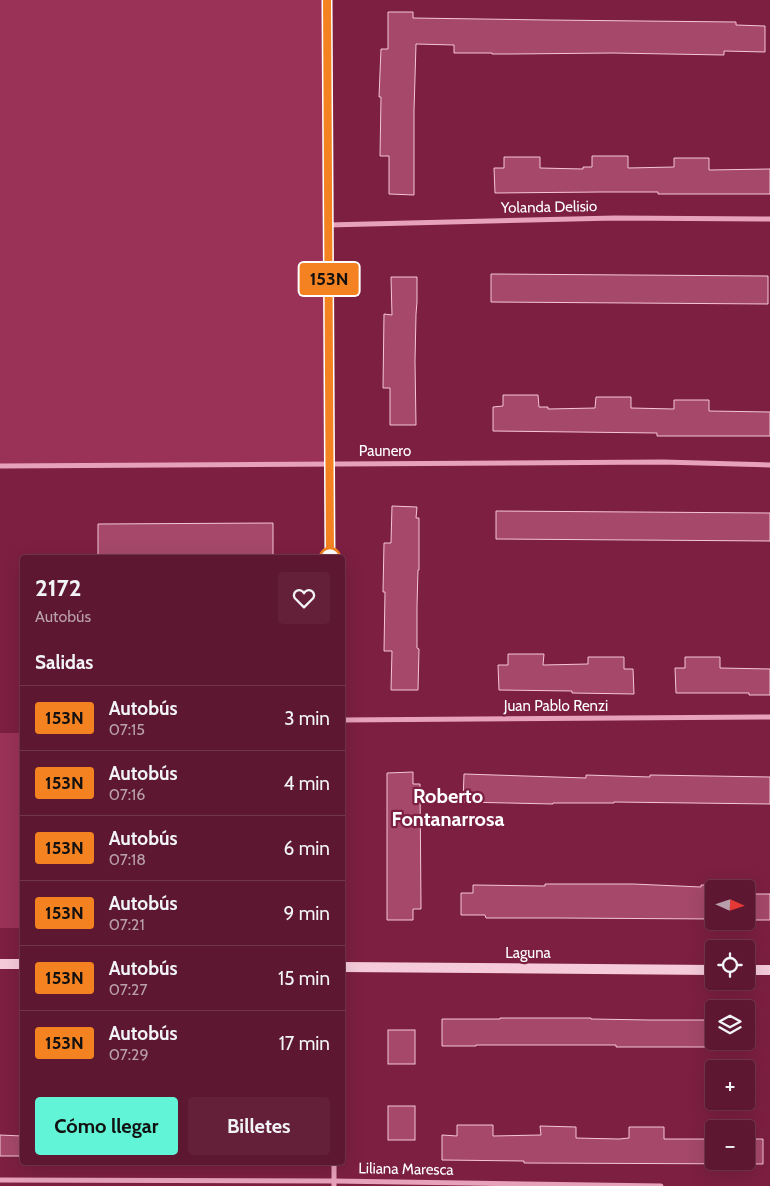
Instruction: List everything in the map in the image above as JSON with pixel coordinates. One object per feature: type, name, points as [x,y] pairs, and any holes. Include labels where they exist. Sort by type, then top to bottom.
[{"type":"street","points":[[327,0],[330,555]]},
{"type":"street","name":"Yolanda Delisio","points":[[328,225],[616,218],[770,218]]},
{"type":"street","name":"Paunero","points":[[0,466],[663,462],[770,465]]},
{"type":"street","name":"Juan Pablo Renzi","points":[[345,720],[770,717]]},
{"type":"street","points":[[0,964],[20,964]]},
{"type":"street","name":"Laguna","points":[[345,967],[705,970]]},
{"type":"street","points":[[755,970],[770,970]]},
{"type":"street","points":[[334,1165],[334,1183]]},
{"type":"street","name":"Liliana Maresca","points":[[0,1180],[661,1186]]},
{"type":"shaded area","points":[[0,0],[327,0],[330,463],[0,466]]},
{"type":"shaded area","points":[[0,733],[20,733],[20,928],[0,928]]},
{"type":"building","points":[[388,12],[413,12],[413,18],[736,22],[736,25],[765,26],[765,52],[724,51],[724,55],[613,53],[492,54],[454,53],[454,45],[416,44],[414,195],[389,194],[389,156],[380,156],[381,97],[379,97],[381,49],[388,49]]},
{"type":"building","points":[[592,156],[628,156],[628,168],[674,167],[674,158],[709,158],[709,170],[770,169],[770,194],[658,194],[658,192],[495,193],[494,168],[504,168],[504,157],[540,157],[540,168],[583,169],[583,167],[592,167]]},
{"type":"building","points":[[491,274],[768,276],[768,304],[491,302]]},
{"type":"building","points":[[391,277],[417,277],[416,425],[390,425],[390,388],[383,388],[384,314],[392,315]]},
{"type":"building","points":[[503,395],[538,395],[539,407],[548,407],[548,409],[595,408],[596,397],[631,397],[631,408],[674,409],[674,400],[709,400],[709,411],[770,412],[770,436],[657,436],[657,433],[493,431],[493,407],[503,406]]},
{"type":"building","points":[[392,506],[417,507],[416,518],[419,518],[418,690],[391,690],[392,651],[384,651],[384,543],[391,543]]},
{"type":"building","points":[[496,511],[770,513],[770,541],[496,539]]},
{"type":"building","points":[[273,523],[273,555],[98,555],[98,524]]},
{"type":"building","points":[[508,654],[544,654],[543,665],[588,664],[588,657],[624,657],[624,669],[633,669],[634,694],[499,690],[498,665],[508,665]]},
{"type":"building","points":[[685,657],[720,657],[720,668],[770,669],[770,695],[749,695],[749,693],[676,693],[675,668],[685,668]]},
{"type":"building","points":[[413,772],[413,784],[420,784],[421,909],[413,909],[413,920],[387,920],[387,773]]},
{"type":"building","points":[[464,774],[586,778],[586,775],[770,777],[770,804],[463,802]]},
{"type":"building","points":[[545,884],[633,884],[701,887],[701,885],[705,885],[705,919],[486,918],[485,915],[461,915],[461,893],[473,893],[473,885],[545,886]]},
{"type":"building","points":[[755,894],[770,894],[770,920],[755,920]]},
{"type":"building","points":[[442,1019],[705,1020],[705,1047],[616,1047],[616,1045],[442,1046]]},
{"type":"building","points":[[388,1030],[415,1030],[415,1064],[388,1064]]},
{"type":"building","points":[[388,1106],[415,1106],[415,1140],[388,1140]]},
{"type":"building","points":[[457,1125],[493,1125],[493,1136],[541,1135],[540,1126],[576,1127],[576,1138],[619,1139],[629,1138],[629,1127],[664,1127],[664,1139],[705,1139],[705,1164],[524,1163],[524,1161],[442,1160],[442,1135],[457,1136]]},
{"type":"building","points":[[0,1135],[20,1136],[20,1156],[0,1156]]},
{"type":"building","points":[[755,1139],[763,1139],[763,1164],[755,1164]]},
{"type":"bus line","name":"153N","points":[[327,0],[330,555]]},
{"type":"district","name":"Roberto Fontanarrosa","points":[[448,808]]}]
